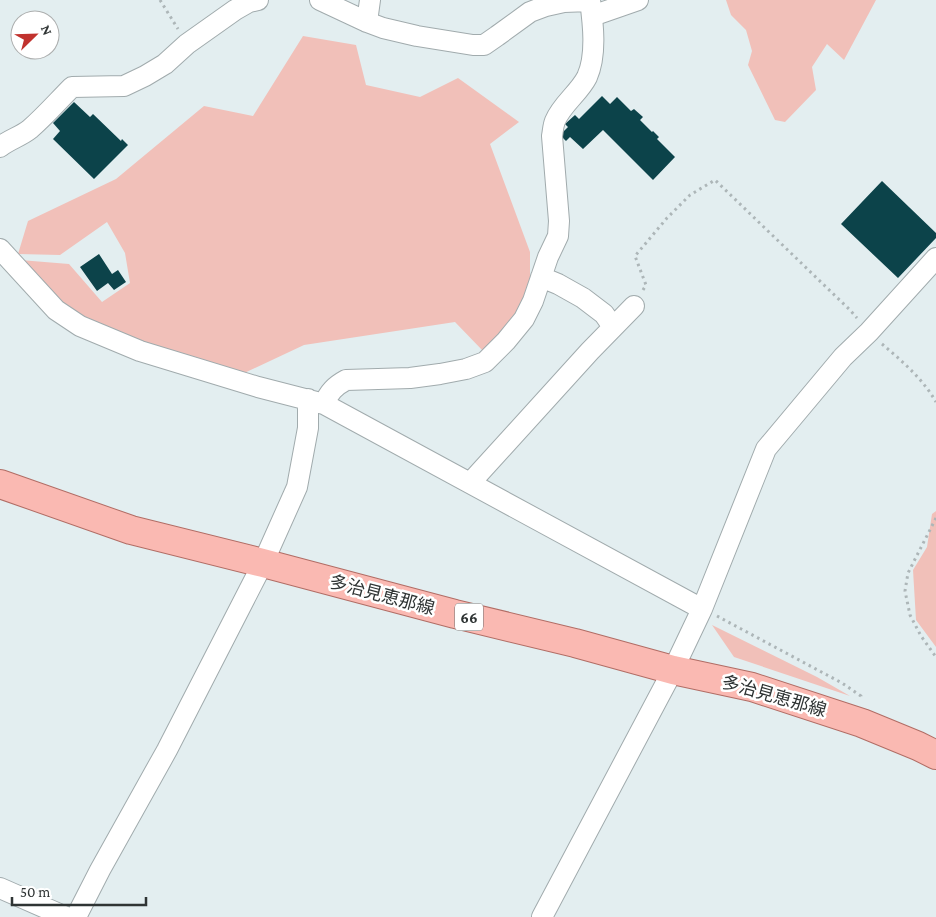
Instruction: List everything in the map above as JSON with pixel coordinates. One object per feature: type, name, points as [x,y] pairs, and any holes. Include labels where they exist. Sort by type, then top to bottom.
[{"type":"main road","name":"多治見恵那線","points":[[0,484],[131,530],[446,612],[575,643],[673,670],[752,687],[862,723],[936,755]]},
{"type":"street","points":[[0,147],[8,140],[19,137],[31,128],[72,87],[124,86],[165,64],[187,44],[234,10],[249,2],[258,0]]},
{"type":"street","points":[[320,0],[383,28],[417,36],[473,45],[484,45],[530,12],[546,6],[564,2],[591,6],[638,0]]},
{"type":"street","points":[[367,22],[370,0]]},
{"type":"street","points":[[76,917],[167,750],[263,563],[297,487],[308,428],[316,402],[346,380],[410,378],[466,369],[485,362],[494,355],[524,319],[533,301],[548,256],[558,236],[559,221],[552,136],[554,124],[562,109],[587,77],[593,56],[591,6]]},
{"type":"street","points":[[0,249],[56,310],[80,326],[140,351],[258,387],[316,402],[471,482],[702,610]]},
{"type":"street","points":[[542,917],[673,670],[702,610],[766,449],[844,357],[936,258]]},
{"type":"street","points":[[541,277],[583,298],[604,314],[613,327]]},
{"type":"street","points":[[471,482],[634,306]]},
{"type":"street","points":[[0,888],[66,917]]},
{"type":"path","points":[[160,0],[187,44]]},
{"type":"path","points":[[634,306],[646,285],[635,256],[667,218],[690,195],[715,180],[850,310],[869,332],[919,378],[936,402]]},
{"type":"path","points":[[936,518],[908,573],[905,590],[910,614],[921,636],[936,657]]},
{"type":"path","points":[[702,610],[842,683],[861,696],[862,723]]},
{"type":"shaded area","points":[[726,0],[876,0],[844,60],[827,44],[812,67],[816,90],[785,122],[775,120],[748,65],[752,51],[746,30],[731,15]]},
{"type":"shaded area","points":[[303,36],[356,45],[366,85],[420,97],[458,78],[519,122],[490,144],[530,252],[530,296],[484,352],[455,322],[304,345],[242,374],[88,323],[57,304],[20,260],[69,264],[102,302],[130,283],[125,253],[107,222],[60,255],[18,254],[28,221],[116,179],[204,106],[253,116]]},
{"type":"shaded area","points":[[936,511],[936,647],[916,620],[913,570],[927,547],[932,514]]},
{"type":"shaded area","points":[[712,625],[817,677],[850,696],[734,657]]},
{"type":"building","points":[[602,96],[610,104],[617,97],[631,111],[634,109],[643,117],[640,120],[659,137],[657,139],[675,157],[653,180],[603,130],[583,149],[570,137],[566,141],[560,135],[568,127],[565,124],[575,115],[579,119]]},
{"type":"building","points":[[74,102],[90,117],[93,114],[121,141],[122,139],[128,145],[94,179],[53,139],[60,131],[53,123]]},
{"type":"building","points":[[882,181],[936,233],[936,238],[898,278],[841,224]]},
{"type":"building","points":[[99,254],[112,274],[118,270],[126,282],[114,290],[108,283],[97,291],[80,267]]}]
